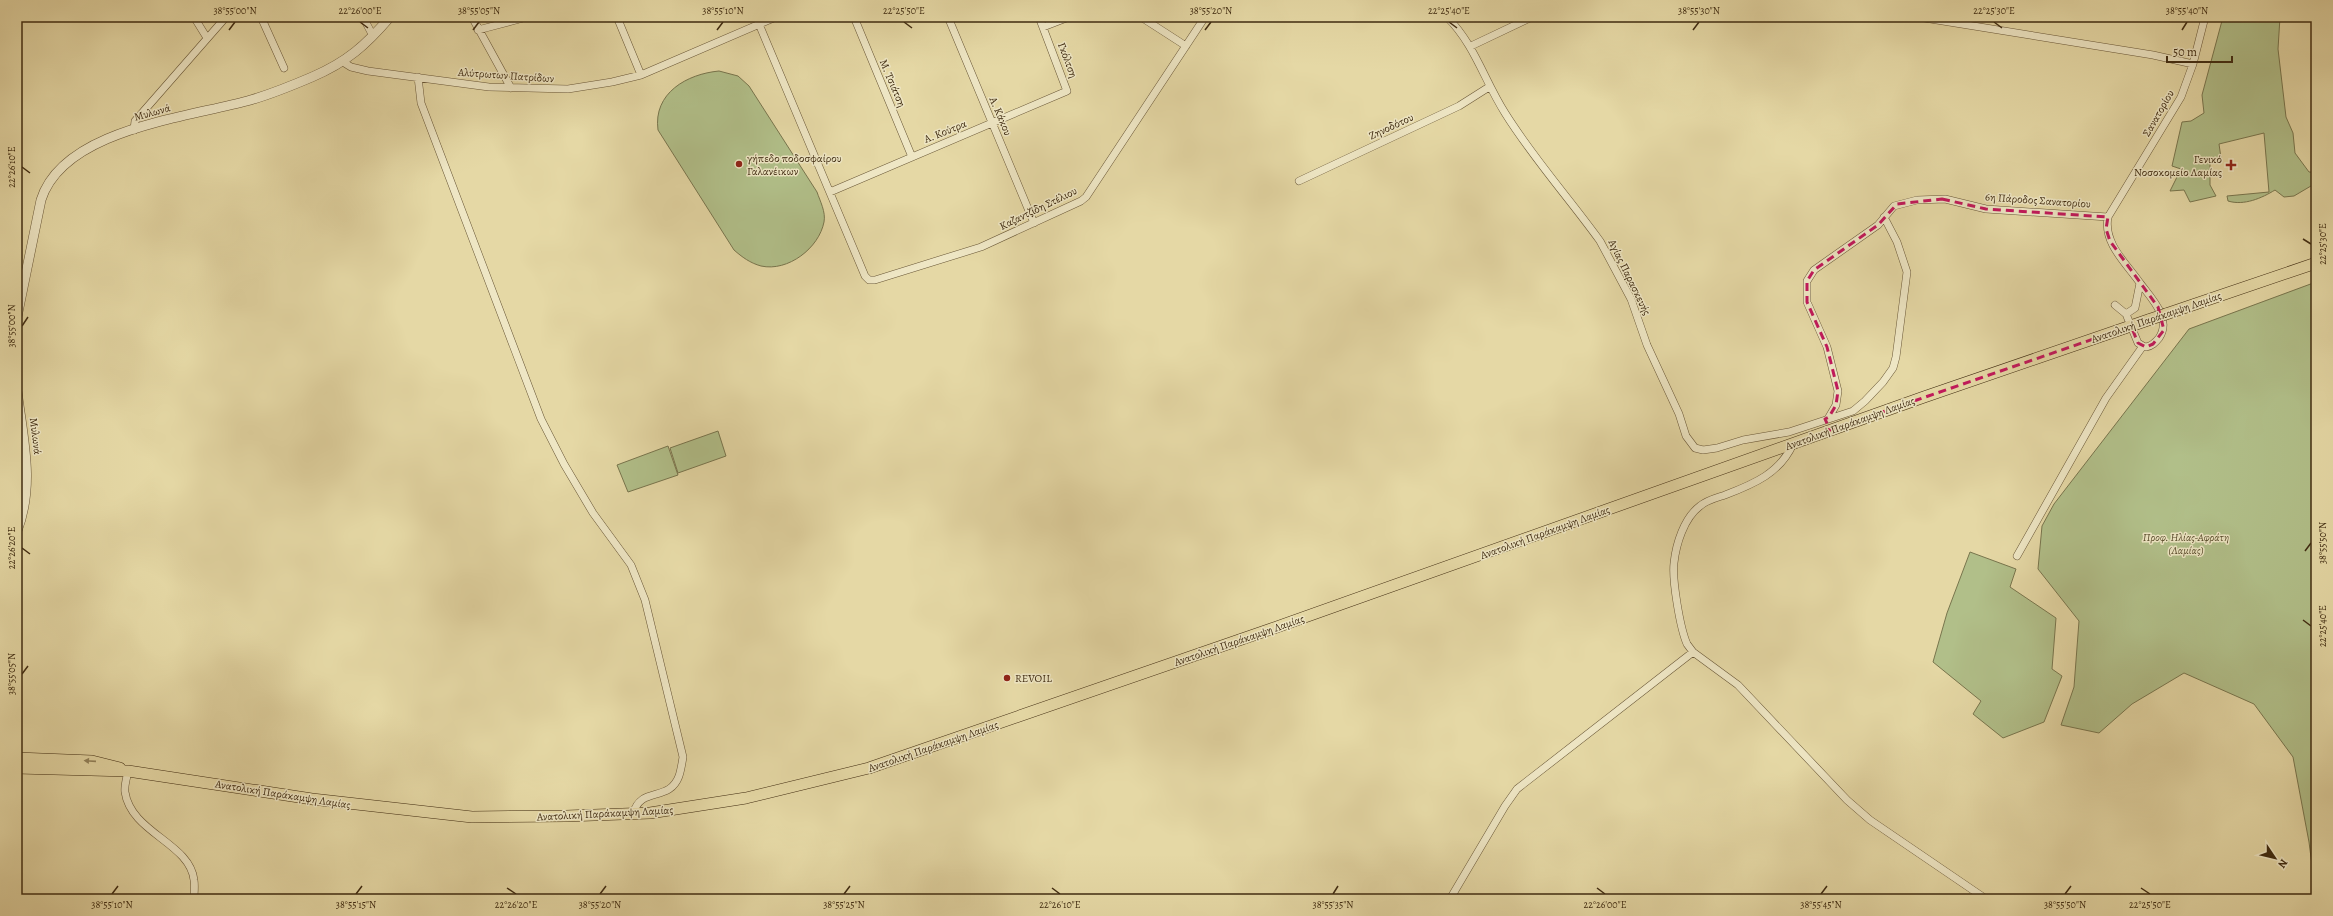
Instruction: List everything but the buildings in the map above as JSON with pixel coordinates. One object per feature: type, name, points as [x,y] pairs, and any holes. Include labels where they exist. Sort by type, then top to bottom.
[{"type":"main road","name":"Ανατολική Παράκαμψη Λαμίας","points":[[17,768],[128,771],[312,799],[439,814],[507,817],[633,814],[692,807],[746,798],[869,768],[1293,621],[1830,430],[2316,263]]},
{"type":"main road","name":"Ανατολική Παράκαμψη Λαμίας","points":[[17,758],[98,762],[128,771]]},
{"type":"street","points":[[194,17],[207,38]]},
{"type":"street","points":[[134,130],[135,121],[226,17]]},
{"type":"street","points":[[261,17],[284,68]]},
{"type":"street","points":[[363,17],[373,36]]},
{"type":"street","name":"Μυλωνά","points":[[18,311],[41,200],[51,178],[61,166],[85,149],[134,130],[260,97],[302,82],[343,62],[355,54],[390,17]]},
{"type":"street","points":[[472,17],[511,88]]},
{"type":"street","points":[[478,30],[527,17]]},
{"type":"street","points":[[617,17],[641,75]]},
{"type":"street","name":"Αλύτρωτων Πατρίδων","points":[[343,62],[353,68],[418,77],[511,88],[568,89],[612,82],[641,75],[759,24],[767,19],[776,17]]},
{"type":"street","name":"Μ. Τσιάτση","points":[[854,17],[912,157]]},
{"type":"street","name":"Α. Κάκου","points":[[948,17],[1034,223]]},
{"type":"street","name":"Γκόλτση","points":[[1039,17],[1067,88]]},
{"type":"street","points":[[1043,27],[1068,17]]},
{"type":"street","points":[[1141,17],[1186,46]]},
{"type":"street","name":"Καζαντζίδη Στέλιου","points":[[830,192],[865,276],[869,280],[875,280],[965,253],[1034,223],[1086,197],[1205,17]]},
{"type":"street","name":"Αγίας Παρασκευής","points":[[1447,17],[1471,46],[1489,87],[1514,126],[1591,228],[1610,259],[1633,304],[1651,354],[1692,445],[1703,450],[1717,448],[1743,440],[1789,432],[1827,418],[1848,413],[1862,404],[1883,382],[1894,364],[1907,272],[1897,242],[1884,217]]},
{"type":"street","points":[[1471,46],[1532,17]]},
{"type":"street","points":[[1918,17],[2153,55],[2193,64]]},
{"type":"street","name":"Σανατορίου","points":[[2143,346],[2153,344],[2162,334],[2165,325],[2158,307],[2110,241],[2106,230],[2108,217],[2112,207],[2175,108],[2193,64],[2205,17]]},
{"type":"street","points":[[759,24],[830,192]]},
{"type":"street","points":[[418,77],[421,103],[542,418],[564,464],[593,513],[631,565],[645,600],[683,757],[679,776],[675,784],[660,794],[646,795],[639,800],[633,814]]},
{"type":"street","name":"Ζηνοδότου","points":[[1299,181],[1459,106],[1489,87]]},
{"type":"street","name":"Α. Κούτρα","points":[[830,192],[1063,93],[1067,88]]},
{"type":"street","name":"6η Πάροδος Σανατορίου","points":[[1827,418],[1836,406],[1838,391],[1827,347],[1807,302],[1807,281],[1814,270],[1878,225],[1892,208],[1900,204],[1942,199],[1957,200],[1993,210],[2108,217]]},
{"type":"street","points":[[2126,314],[2135,308],[2140,283]]},
{"type":"street","points":[[2017,556],[2106,398],[2143,346],[2138,342],[2126,314],[2115,304]]},
{"type":"street","name":"Μυλωνά","points":[[17,391],[24,430],[27,470],[26,498],[17,531]]},
{"type":"street","points":[[1827,418],[1830,430]]},
{"type":"street","points":[[1793,444],[1787,458],[1775,469],[1747,486],[1700,506],[1686,523],[1675,555],[1674,571],[1685,640],[1693,652],[1738,684],[1847,800],[1870,820],[1986,899]]},
{"type":"street","points":[[1450,899],[1505,806],[1517,789],[1693,652]]},
{"type":"street","points":[[128,771],[125,792],[133,812],[144,826],[181,855],[186,862],[194,880],[194,899]]},
{"type":"highlighted area","points":[[1942,199],[1986,209],[2108,217],[2106,229],[2110,241],[2158,307],[2164,330],[2153,344],[2146,347],[2138,343],[2131,326],[1830,430],[1825,419],[1829,417],[1836,405],[1838,391],[1827,347],[1807,302],[1807,281],[1814,270],[1878,225],[1897,204]]},
{"type":"green space","points":[[2223,17],[2280,17],[2278,49],[2286,117],[2293,133],[2295,153],[2309,172],[2316,172],[2316,183],[2294,196],[2284,197],[2275,190],[2264,196],[2246,202],[2240,203],[2228,201],[2227,196],[2269,192],[2264,133],[2219,144],[2221,158],[2210,159],[2210,185],[2216,196],[2190,202],[2184,190],[2170,191],[2181,169],[2172,166],[2182,122],[2191,121],[2204,113],[2202,95]]},
{"type":"green space","name":"γήπεδο ποδοσφαίρου Γαλανέικων","points":[[719,71],[738,76],[749,86],[817,192],[824,214],[824,222],[821,232],[809,249],[791,262],[771,267],[761,266],[746,260],[734,250],[658,130],[658,117],[661,106],[667,96],[675,88],[684,81],[695,76]]},
{"type":"green space","name":"Προφ. Ηλίας-Αφράτη (Λαμίας)","points":[[2316,282],[2316,896],[2309,842],[2293,757],[2254,704],[2184,673],[2132,704],[2099,733],[2061,725],[2074,687],[2079,621],[2038,569],[2042,526],[2054,504],[2189,329]]},
{"type":"green space","points":[[718,431],[726,456],[678,473],[670,448]]},
{"type":"green space","points":[[668,446],[678,475],[628,492],[617,465]]},
{"type":"green space","points":[[1970,552],[2016,569],[2010,587],[2056,618],[2052,669],[2062,676],[2044,722],[2003,738],[1973,714],[1981,701],[1933,662],[1947,613]]},
{"type":"place","name":"γήπεδο ποδοσφαίρου Γαλανέικων","points":[[739,164]]},
{"type":"place","name":"Γενικό Νοσοκομείο Λαμίας","points":[[2231,165]]},
{"type":"place","name":"REVOIL","points":[[1007,678]]}]
